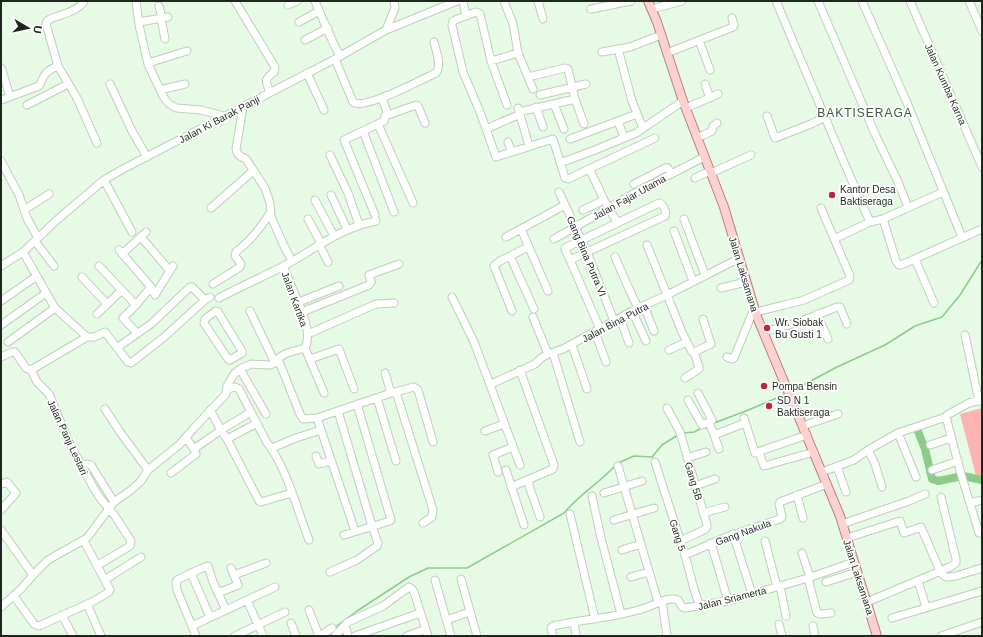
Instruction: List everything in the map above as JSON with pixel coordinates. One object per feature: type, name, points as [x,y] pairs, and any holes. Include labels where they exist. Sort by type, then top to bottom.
[{"type":"main road","name":"Jalan Laksamana","points":[[648,1],[704,157],[724,207],[755,310],[804,426],[842,524],[877,636]]},
{"type":"street","points":[[84,1],[81,6],[46,22],[58,66],[76,98],[97,143]]},
{"type":"street","points":[[136,1],[148,63],[160,90],[172,107],[182,110],[201,110],[223,116]]},
{"type":"street","points":[[235,1],[275,67],[274,72],[266,80],[270,92]]},
{"type":"street","points":[[288,5],[296,1]]},
{"type":"street","points":[[315,1],[328,28],[353,102],[359,104],[382,98],[436,73],[439,68],[434,42]]},
{"type":"street","points":[[386,30],[395,8],[394,1]]},
{"type":"street","name":"Jalan Ki Barak Panji","points":[[1,266],[23,252],[104,180],[223,116],[338,58],[386,30],[457,1]]},
{"type":"street","points":[[463,1],[466,16]]},
{"type":"street","points":[[504,1],[513,24],[518,53],[533,89]]},
{"type":"street","points":[[538,1],[543,19]]},
{"type":"street","points":[[591,9],[631,1]]},
{"type":"street","points":[[652,9],[682,1]]},
{"type":"street","points":[[776,1],[870,222]]},
{"type":"street","points":[[818,1],[908,207]]},
{"type":"street","points":[[862,1],[908,105],[962,237]]},
{"type":"street","name":"Jalan Kumba Karna","points":[[910,1],[982,167]]},
{"type":"street","points":[[969,1],[982,31]]},
{"type":"street","points":[[159,6],[163,17],[165,39]]},
{"type":"street","points":[[299,22],[319,11]]},
{"type":"street","points":[[507,104],[491,61],[480,14],[476,12],[453,21],[452,25],[463,72],[480,112],[496,157],[554,139],[566,179],[590,170],[655,138]]},
{"type":"street","points":[[139,22],[163,17]]},
{"type":"street","points":[[667,53],[733,27],[734,25],[732,18]]},
{"type":"street","points":[[305,40],[328,28]]},
{"type":"street","points":[[602,52],[630,47],[661,35]]},
{"type":"street","points":[[700,40],[710,70]]},
{"type":"street","points":[[618,49],[632,100],[643,128]]},
{"type":"street","points":[[148,63],[186,51]]},
{"type":"street","points":[[491,61],[518,53]]},
{"type":"street","points":[[1,100],[39,86],[45,74],[50,69],[58,66]]},
{"type":"street","points":[[1,68],[10,97]]},
{"type":"street","points":[[528,77],[567,68],[569,70],[573,87],[574,99],[584,124]]},
{"type":"street","points":[[307,73],[324,110]]},
{"type":"street","points":[[27,105],[68,84]]},
{"type":"street","points":[[110,84],[132,131],[147,157]]},
{"type":"street","points":[[160,90],[185,84]]},
{"type":"street","points":[[540,95],[586,84]]},
{"type":"street","points":[[705,84],[710,98]]},
{"type":"street","points":[[560,163],[624,138],[685,105],[710,98],[718,94]]},
{"type":"street","points":[[292,261],[320,243],[347,229],[375,218],[344,140],[384,120],[387,114],[382,98]]},
{"type":"street","points":[[486,129],[500,124],[504,120],[519,112],[574,99]]},
{"type":"street","points":[[554,104],[564,129]]},
{"type":"street","points":[[387,114],[389,116],[417,105],[425,123]]},
{"type":"street","name":"Jalan Kartika","points":[[243,107],[236,149],[238,154],[246,160],[265,188],[269,196],[270,213],[292,261],[283,266],[302,312],[308,334],[308,343],[306,348]]},
{"type":"street","points":[[536,107],[543,127]]},
{"type":"street","points":[[519,112],[529,146]]},
{"type":"street","points":[[570,139],[637,114]]},
{"type":"street","points":[[767,116],[774,137],[777,138],[825,117]]},
{"type":"street","points":[[618,121],[624,138]]},
{"type":"street","points":[[697,138],[712,131],[713,126],[717,123]]},
{"type":"street","points":[[378,124],[413,203]]},
{"type":"street","points":[[363,131],[394,212]]},
{"type":"street","points":[[508,142],[511,152]]},
{"type":"street","points":[[330,155],[348,193],[359,224]]},
{"type":"street","points":[[695,178],[751,155]]},
{"type":"street","name":"Jalan Fajar Utama","points":[[554,239],[704,157]]},
{"type":"street","points":[[1,161],[19,195],[36,240],[54,266]]},
{"type":"street","points":[[634,184],[665,168],[668,168],[671,174]]},
{"type":"street","points":[[590,170],[604,200],[617,222]]},
{"type":"street","points":[[211,208],[253,171]]},
{"type":"street","points":[[104,180],[132,232]]},
{"type":"street","name":"Gang Bina Putra VI","points":[[559,192],[629,343]]},
{"type":"street","points":[[834,239],[870,222],[883,219],[943,192]]},
{"type":"street","points":[[24,210],[50,194]]},
{"type":"street","points":[[331,195],[347,229]]},
{"type":"street","points":[[315,200],[334,236]]},
{"type":"street","points":[[583,210],[604,200]]},
{"type":"street","points":[[570,260],[666,216],[663,205],[659,203],[565,248],[597,331],[606,362]]},
{"type":"street","points":[[506,237],[565,205]]},
{"type":"street","points":[[728,356],[732,359],[734,358],[755,310],[804,300],[848,281],[850,276],[821,208]]},
{"type":"street","points":[[213,284],[240,267],[241,264],[235,256],[236,252],[246,244],[270,213]]},
{"type":"street","points":[[308,219],[328,262]]},
{"type":"street","points":[[684,219],[705,275]]},
{"type":"street","points":[[883,219],[897,263],[904,265],[982,228]]},
{"type":"street","points":[[521,230],[548,291]]},
{"type":"street","points":[[674,231],[693,282]]},
{"type":"street","points":[[141,238],[171,268],[155,295],[151,287],[121,252],[141,238],[146,232]]},
{"type":"street","points":[[647,245],[687,342],[692,352],[694,352],[699,369],[685,378]]},
{"type":"street","points":[[512,311],[494,266],[528,247]]},
{"type":"street","points":[[23,252],[55,308],[87,338]]},
{"type":"street","points":[[510,256],[534,309]]},
{"type":"street","points":[[615,258],[638,308],[654,331]]},
{"type":"street","name":"Jalan Bina Putra","points":[[491,384],[536,364],[541,358],[572,345],[638,308],[740,258]]},
{"type":"street","points":[[914,259],[934,303]]},
{"type":"street","points":[[302,312],[369,285],[371,282],[370,275],[399,264]]},
{"type":"street","points":[[99,266],[136,305]]},
{"type":"street","points":[[219,298],[283,266]]},
{"type":"street","points":[[1,301],[37,276]]},
{"type":"street","points":[[82,277],[107,304]]},
{"type":"street","points":[[721,288],[746,282]]},
{"type":"street","points":[[299,302],[339,286]]},
{"type":"street","points":[[137,334],[123,318],[151,287]]},
{"type":"street","points":[[30,370],[87,338],[94,337],[105,332],[128,362],[131,362],[163,338],[207,298],[190,287],[151,324],[118,347]]},
{"type":"street","points":[[97,314],[122,290]]},
{"type":"street","points":[[1,325],[46,293]]},
{"type":"street","points":[[452,297],[474,342],[491,384],[504,424],[520,465]]},
{"type":"street","points":[[308,334],[376,304],[394,302]]},
{"type":"street","points":[[764,332],[799,322],[838,307],[847,324]]},
{"type":"street","points":[[8,342],[55,308]]},
{"type":"street","points":[[638,308],[646,341]]},
{"type":"street","points":[[216,311],[242,351],[242,353],[235,357],[229,361],[204,323],[205,319],[216,311]]},
{"type":"street","points":[[250,311],[276,361],[301,417],[305,419],[317,418],[394,392],[414,387],[418,390],[433,442]]},
{"type":"street","points":[[817,314],[828,339]]},
{"type":"street","points":[[533,317],[551,353],[580,442]]},
{"type":"street","points":[[694,352],[712,344],[703,319]]},
{"type":"street","points":[[822,472],[854,460],[868,450],[898,433],[946,417],[969,403],[981,401],[965,335]]},
{"type":"street","points":[[669,350],[687,342]]},
{"type":"street","points":[[572,345],[587,389]]},
{"type":"street","points":[[1,607],[14,596],[48,560],[84,541],[111,505],[131,490],[141,481],[148,470],[186,438],[226,394],[227,388],[234,374],[241,369],[251,364],[266,365],[276,361],[287,353],[306,348],[324,393]]},
{"type":"street","points":[[310,359],[339,349],[354,389]]},
{"type":"street","name":"Jalan Panji Lestari","points":[[1,357],[15,352],[26,368],[30,370],[37,382],[49,394],[68,440],[97,494],[111,505],[132,542],[130,546],[98,565]]},
{"type":"street","points":[[235,357],[266,414]]},
{"type":"street","points":[[511,487],[553,469],[554,465],[520,370]]},
{"type":"street","points":[[385,373],[394,392],[433,510],[432,517],[423,523]]},
{"type":"street","points":[[227,388],[235,387],[239,389],[272,448],[288,480],[309,540]]},
{"type":"street","points":[[698,393],[712,420],[709,422],[719,449]]},
{"type":"street","points":[[377,398],[396,460]]},
{"type":"street","points":[[688,400],[702,424],[709,422]]},
{"type":"street","points":[[344,535],[390,521],[391,517],[357,404]]},
{"type":"street","name":"Gang 5B","points":[[668,408],[681,434],[707,527],[680,541]]},
{"type":"street","points":[[105,409],[148,470]]},
{"type":"street","points":[[210,410],[260,502],[292,493]]},
{"type":"street","points":[[330,572],[352,563],[377,546],[378,543],[338,410]]},
{"type":"street","points":[[194,448],[251,412]]},
{"type":"street","points":[[804,426],[838,414]]},
{"type":"street","points":[[946,417],[979,533],[982,533]]},
{"type":"street","points":[[317,418],[355,531]]},
{"type":"street","points":[[714,435],[745,421],[754,452],[756,453],[807,435]]},
{"type":"street","points":[[227,439],[257,423]]},
{"type":"street","points":[[485,431],[504,424]]},
{"type":"street","points":[[272,448],[321,430]]},
{"type":"street","points":[[898,433],[916,478]]},
{"type":"street","points":[[171,473],[196,454],[194,448],[186,438]]},
{"type":"street","points":[[930,445],[952,438]]},
{"type":"street","points":[[498,472],[493,455],[513,447]]},
{"type":"street","points":[[868,450],[875,464],[882,487]]},
{"type":"street","points":[[687,458],[706,452]]},
{"type":"street","points":[[759,452],[764,466],[814,452]]},
{"type":"street","points":[[316,456],[319,464],[331,461]]},
{"type":"street","points":[[932,470],[958,461]]},
{"type":"street","name":"Gang 5","points":[[654,462],[700,607]]},
{"type":"street","points":[[618,466],[649,572],[660,602],[667,636]]},
{"type":"street","points":[[837,467],[846,492]]},
{"type":"street","points":[[506,470],[524,525]]},
{"type":"street","points":[[695,486],[716,479]]},
{"type":"street","points":[[529,480],[529,486],[540,517]]},
{"type":"street","points":[[604,493],[642,481]]},
{"type":"street","points":[[1,484],[7,482],[16,493],[1,510]]},
{"type":"street","name":"Gang Nakula","points":[[684,555],[733,534],[780,519],[782,517],[779,504],[780,502],[827,484]]},
{"type":"street","points":[[842,524],[925,494]]},
{"type":"street","points":[[797,495],[803,518]]},
{"type":"street","points":[[592,496],[601,538],[622,614]]},
{"type":"street","points":[[867,602],[950,567],[956,563],[942,497]]},
{"type":"street","points":[[970,503],[982,500]]},
{"type":"street","points":[[704,513],[725,506]]},
{"type":"street","points":[[614,520],[654,508]]},
{"type":"street","points":[[570,514],[595,619]]},
{"type":"street","points":[[847,538],[898,520],[901,522],[904,533],[921,527],[940,571],[945,576],[950,577],[982,568]]},
{"type":"street","points":[[1,530],[33,575]]},
{"type":"street","points":[[733,534],[752,594]]},
{"type":"street","points":[[14,596],[37,626],[40,626],[109,592],[110,590],[106,580],[84,541]]},
{"type":"street","points":[[765,541],[779,586],[786,616]]},
{"type":"street","points":[[711,543],[728,601]]},
{"type":"street","points":[[622,550],[641,544]]},
{"type":"street","points":[[802,553],[817,612],[820,614],[830,613]]},
{"type":"street","points":[[106,580],[141,557]]},
{"type":"street","points":[[218,593],[238,585],[233,572],[266,562]]},
{"type":"street","name":"Jalan Sriamerta","points":[[553,636],[551,628],[553,626],[622,614],[675,599],[678,600],[682,607],[685,608],[700,607],[728,601],[809,578],[854,562]]},
{"type":"street","points":[[196,636],[176,583],[177,580],[208,566],[226,610]]},
{"type":"street","points":[[631,577],[649,572]]},
{"type":"street","points":[[826,582],[857,572]]},
{"type":"street","points":[[191,573],[210,617]]},
{"type":"street","points":[[461,579],[477,636]]},
{"type":"street","points":[[435,580],[451,636]]},
{"type":"street","points":[[918,581],[926,607]]},
{"type":"street","points":[[192,626],[275,587]]},
{"type":"street","points":[[335,636],[348,622],[383,606],[409,587],[414,592],[427,632],[407,636]]},
{"type":"street","points":[[892,618],[982,591]]},
{"type":"street","points":[[247,600],[263,636]]},
{"type":"street","points":[[87,604],[100,636]]},
{"type":"street","points":[[309,610],[320,636],[332,628]]},
{"type":"street","points":[[235,636],[285,612]]},
{"type":"street","points":[[446,620],[470,612]]},
{"type":"street","points":[[355,636],[420,613]]},
{"type":"street","points":[[62,615],[73,636]]},
{"type":"street","points":[[574,622],[576,636]]},
{"type":"street","points":[[941,636],[982,622]]},
{"type":"street","points":[[291,623],[296,636]]},
{"type":"street","points":[[780,624],[782,636]]},
{"type":"street","points":[[344,625],[348,636]]},
{"type":"street","points":[[813,626],[816,636]]},
{"type":"shaded area","points":[[982,408],[982,477],[976,476],[960,414]]},
{"type":"waterway","points":[[792,391],[837,367],[885,345],[915,326],[942,317],[960,295],[982,260]]},
{"type":"waterway","points":[[714,423],[786,394]]},
{"type":"waterway","points":[[683,433],[694,432],[702,428]]},
{"type":"waterway","points":[[917,429],[925,449],[932,479],[938,481],[963,476],[982,480]]},
{"type":"waterway","points":[[618,463],[634,456],[652,457],[662,445],[678,435]]},
{"type":"waterway","points":[[334,628],[409,577],[428,568],[467,568],[564,513],[576,500],[615,466]]},
{"type":"place","name":"Kantor Desa Baktiseraga","points":[[832,195]]},
{"type":"place","name":"Wr. Siobak Bu Gusti 1","points":[[767,328]]},
{"type":"place","name":"Pompa Bensin","points":[[764,386]]},
{"type":"place","name":"SD N 1 Baktiseraga","points":[[769,406]]},
{"type":"district","name":"BAKTISERAGA","points":[[865,113]]}]
